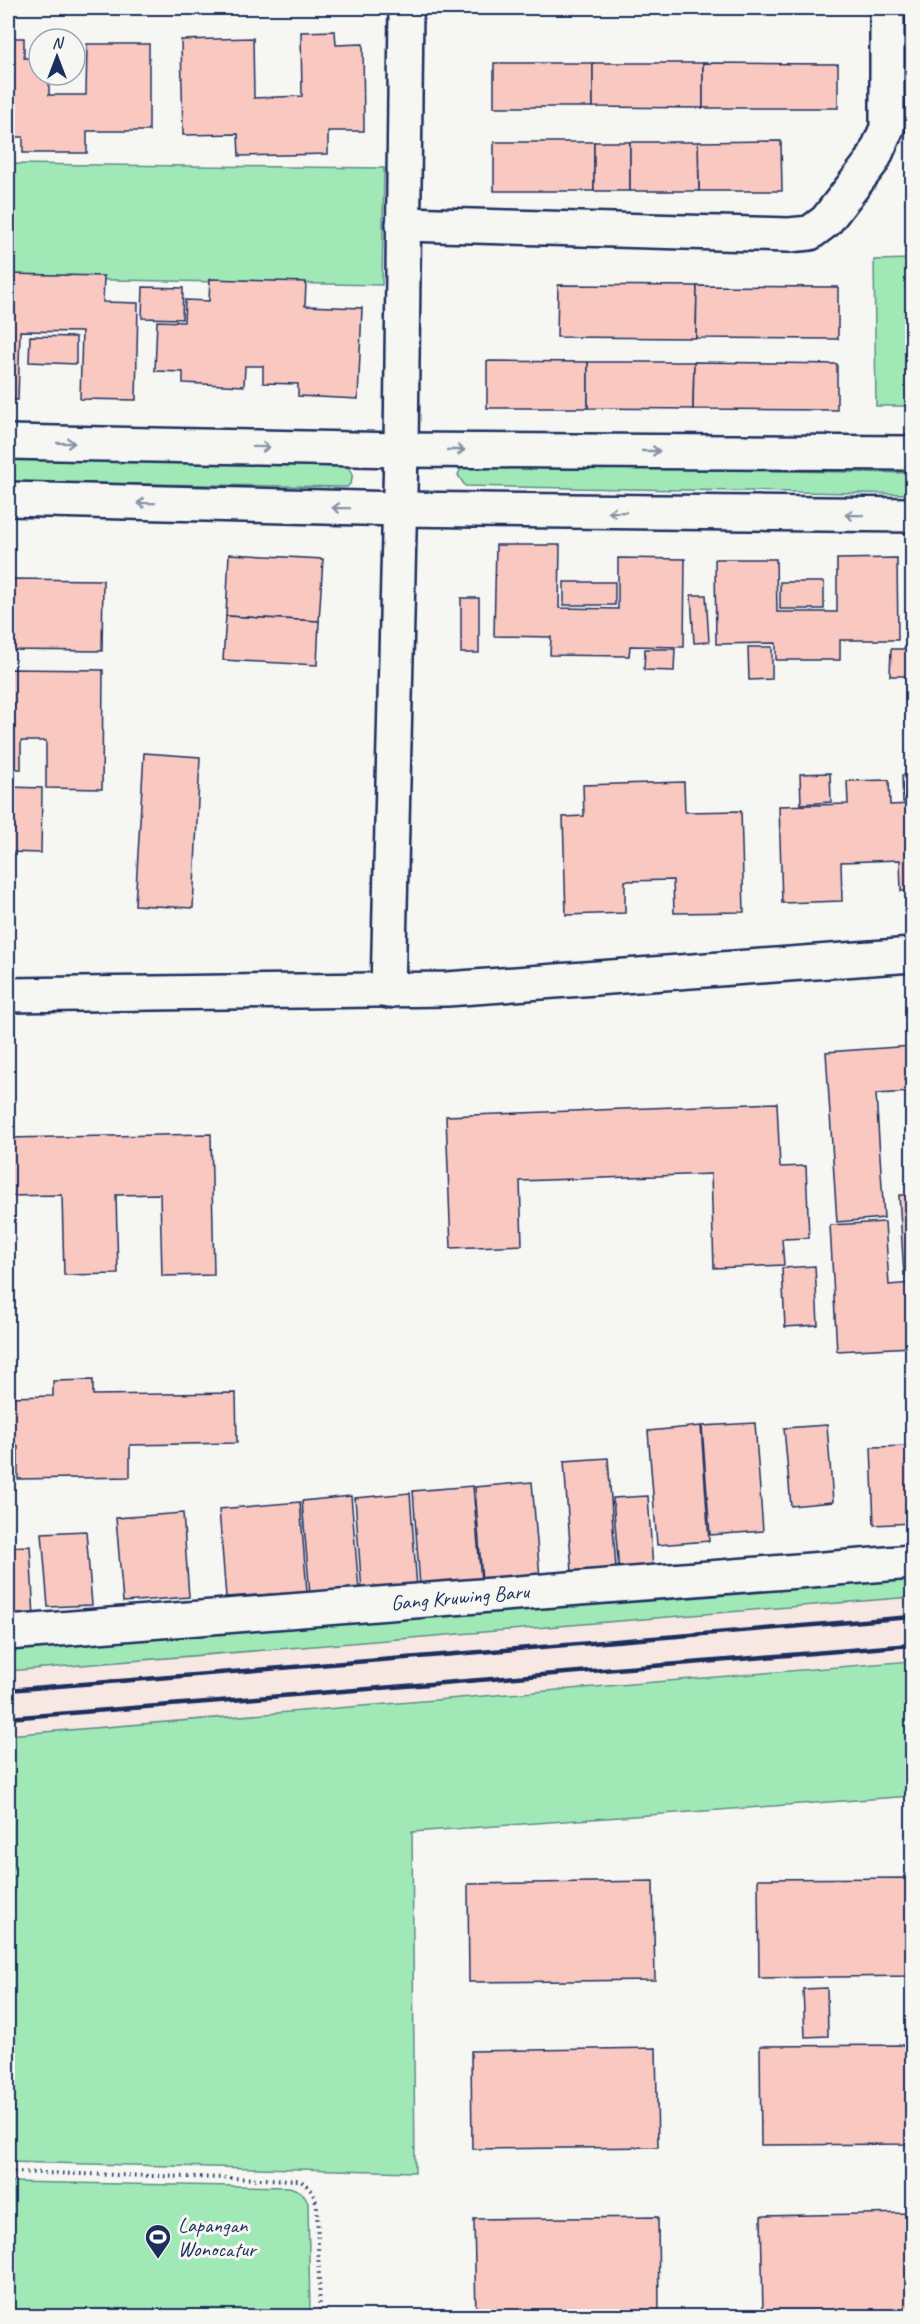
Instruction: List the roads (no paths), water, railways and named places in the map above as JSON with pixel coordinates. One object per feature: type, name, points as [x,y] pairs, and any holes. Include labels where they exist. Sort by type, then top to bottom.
[{"type":"street","points":[[388,991],[401,450],[406,8]]},
{"type":"street","points":[[403,224],[789,236],[810,233],[826,221],[873,160],[882,144],[887,128],[887,8]]},
{"type":"street","points":[[8,442],[401,450],[912,453]]},
{"type":"street","points":[[8,499],[399,509],[912,515]]},
{"type":"street","points":[[8,995],[447,989],[912,955]]},
{"type":"street","name":"Gang Kruwing Baru","points":[[8,1633],[912,1562]]},
{"type":"railway","points":[[8,1690],[912,1617]]},
{"type":"railway","points":[[8,1718],[912,1645]]},
{"type":"place","name":"Lapangan Wonocatur","points":[[158,2260]]}]
